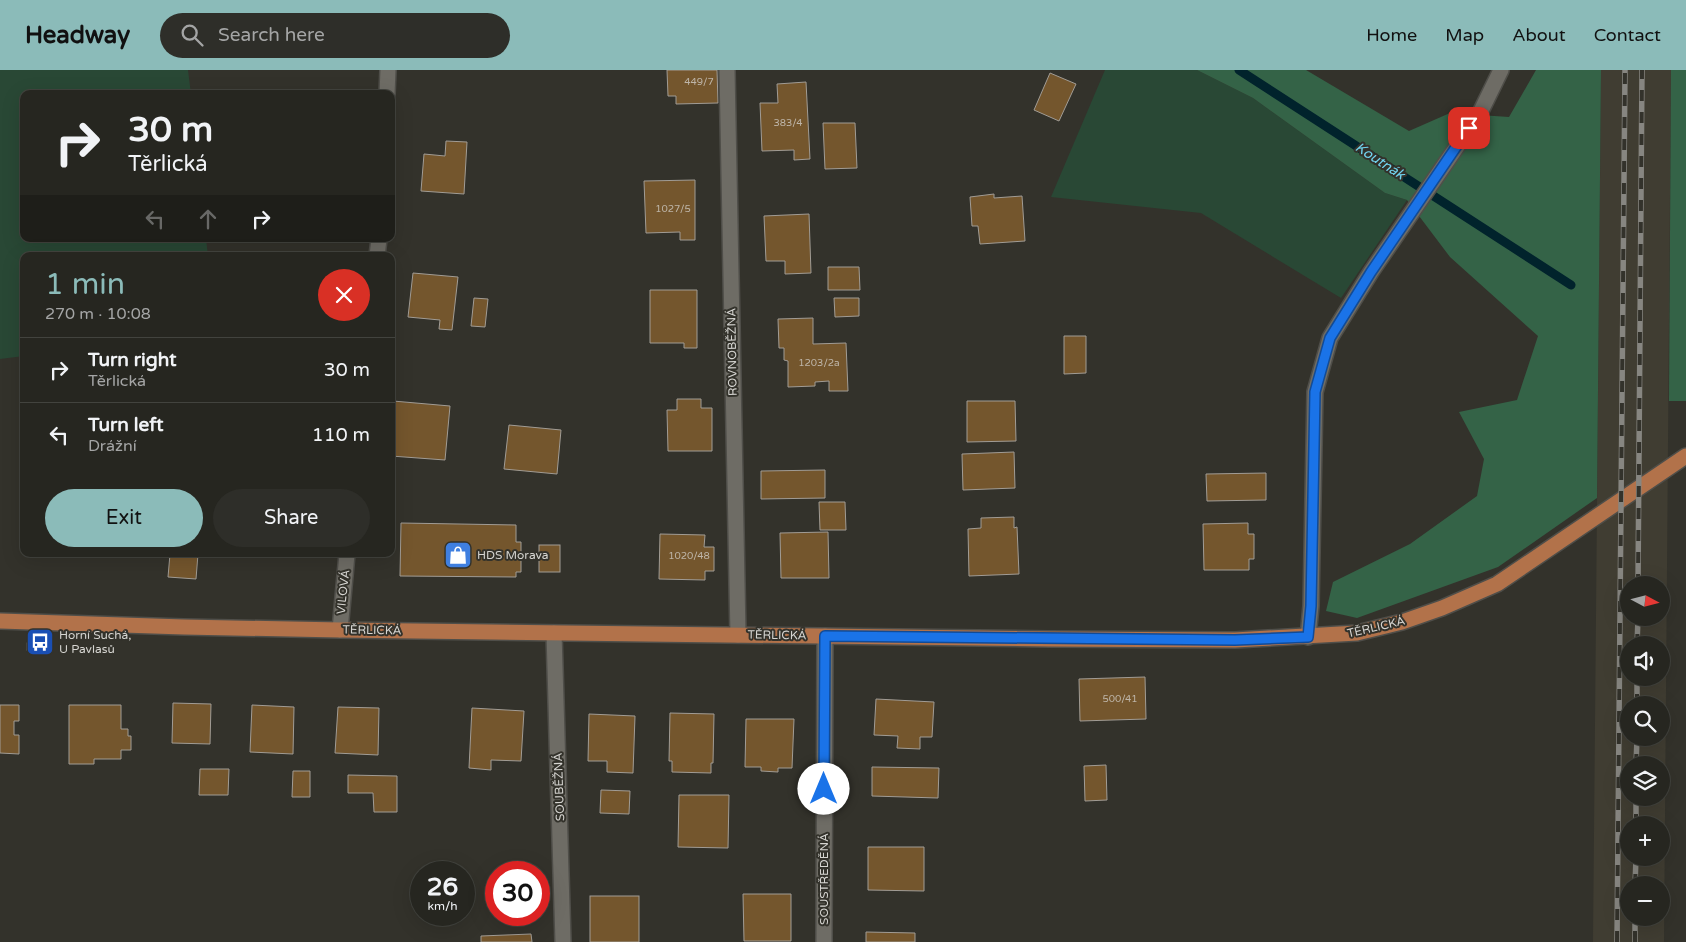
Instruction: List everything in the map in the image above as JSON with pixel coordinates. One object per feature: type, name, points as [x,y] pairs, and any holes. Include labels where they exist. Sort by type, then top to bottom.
[{"type":"main road","name":"TĚRLICKÁ","points":[[0,620],[184,627],[825,636],[1235,640],[1357,634],[1402,622],[1442,608],[1497,584],[1686,456]]},
{"type":"street","points":[[387,90],[388,70]]},
{"type":"street","name":"ROVNOBĚŽNÁ","points":[[726,70],[738,635]]},
{"type":"street","points":[[1308,637],[1311,606],[1315,392],[1330,338],[1371,272],[1437,173],[1480,113],[1502,70]]},
{"type":"street","name":"VILOVÁ","points":[[340,630],[347,557]]},
{"type":"street","name":"SOUBĚŽNÁ","points":[[554,633],[563,942]]},
{"type":"street","name":"SOUSTŘEDĚNÁ","points":[[824,942],[825,636]]},
{"type":"shaded area","points":[[1601,70],[1671,70],[1667,576],[1620,576],[1620,626],[1667,626],[1666,636],[1620,636],[1620,686],[1666,686],[1666,696],[1620,696],[1620,746],[1666,746],[1665,756],[1620,756],[1620,806],[1665,806],[1665,816],[1620,816],[1620,866],[1665,866],[1665,876],[1620,876],[1620,926],[1664,926],[1664,942],[1593,942]]},
{"type":"green space","points":[[0,70],[188,70],[190,90],[20,90],[20,242],[206,242],[208,252],[20,252],[20,356],[0,359]]},
{"type":"green space","points":[[1105,70],[1197,70],[1253,98],[1385,193],[1407,200],[1341,298],[1201,213],[1051,197]]},
{"type":"green space","points":[[1197,70],[1306,70],[1409,131],[1450,113],[1509,117],[1536,70],[1601,70],[1597,498],[1498,567],[1357,618],[1326,611],[1333,582],[1410,544],[1477,496],[1484,459],[1459,412],[1517,400],[1538,336],[1450,257],[1407,200],[1385,193],[1253,98]]},
{"type":"green space","points":[[1671,70],[1686,70],[1686,401],[1669,401]]},
{"type":"building","points":[[667,70],[717,70],[718,103],[676,104],[676,96],[668,96]]},
{"type":"building","points":[[1050,73],[1076,84],[1059,121],[1034,110]]},
{"type":"building","points":[[806,82],[810,159],[794,160],[794,150],[762,151],[760,103],[778,103],[777,84]]},
{"type":"building","points":[[823,123],[855,123],[857,168],[825,169]]},
{"type":"building","points":[[446,141],[467,142],[464,194],[421,191],[424,154],[445,156]]},
{"type":"building","points":[[695,180],[695,240],[680,240],[680,232],[646,233],[644,181]]},
{"type":"building","points":[[994,194],[994,198],[1022,196],[1025,241],[980,244],[978,226],[972,226],[970,197]]},
{"type":"building","points":[[809,214],[811,273],[785,274],[785,261],[766,261],[764,216]]},
{"type":"building","points":[[828,267],[859,267],[860,290],[828,290]]},
{"type":"building","points":[[413,273],[458,277],[452,330],[439,329],[440,320],[408,317]]},
{"type":"building","points":[[650,290],[697,290],[697,348],[684,348],[684,343],[650,343]]},
{"type":"building","points":[[474,298],[488,299],[485,327],[471,326]]},
{"type":"building","points":[[834,298],[859,298],[859,316],[835,317]]},
{"type":"building","points":[[813,318],[813,344],[846,343],[848,391],[829,391],[829,381],[815,382],[815,386],[788,387],[788,361],[784,360],[784,348],[779,348],[778,319]]},
{"type":"building","points":[[1064,336],[1086,336],[1086,373],[1064,374]]},
{"type":"building","points":[[677,399],[701,399],[701,408],[712,408],[712,451],[668,451],[667,410],[677,410]]},
{"type":"building","points":[[395,401],[450,406],[445,460],[395,456]]},
{"type":"building","points":[[967,401],[1015,401],[1016,441],[967,442]]},
{"type":"building","points":[[509,425],[561,430],[557,474],[504,469]]},
{"type":"building","points":[[1014,452],[1015,488],[963,490],[962,454]]},
{"type":"building","points":[[825,470],[825,498],[761,499],[761,471]]},
{"type":"building","points":[[1266,473],[1266,500],[1207,501],[1206,474]]},
{"type":"building","points":[[819,502],[845,502],[846,530],[820,530]]},
{"type":"building","points":[[1014,517],[1014,528],[1017,527],[1019,574],[969,576],[968,529],[981,528],[981,518]]},
{"type":"building","points":[[401,523],[516,525],[516,542],[521,542],[521,572],[516,572],[516,577],[400,576]]},
{"type":"building","points":[[1248,523],[1248,534],[1254,534],[1254,559],[1249,559],[1249,570],[1204,570],[1203,524]]},
{"type":"building","points":[[828,532],[829,578],[781,578],[780,533]]},
{"type":"building","points":[[660,534],[705,535],[704,547],[714,547],[714,571],[705,571],[705,580],[659,579]]},
{"type":"building","points":[[539,545],[560,545],[560,572],[539,572]]},
{"type":"building","points":[[170,557],[198,557],[196,579],[168,577]]},
{"type":"building","points":[[27,643],[40,643],[40,650],[27,650]]},
{"type":"building","points":[[1145,677],[1146,719],[1080,721],[1079,679]]},
{"type":"building","points":[[876,699],[934,702],[932,737],[920,737],[920,749],[897,748],[898,736],[874,735]]},
{"type":"building","points":[[173,703],[211,704],[210,744],[172,743]]},
{"type":"building","points":[[0,705],[19,705],[19,721],[14,721],[14,735],[19,735],[19,754],[0,753]]},
{"type":"building","points":[[69,705],[121,705],[121,729],[128,729],[128,736],[131,736],[131,750],[121,750],[121,759],[94,759],[94,764],[69,764]]},
{"type":"building","points":[[252,705],[294,707],[293,754],[250,752]]},
{"type":"building","points":[[338,707],[379,708],[378,755],[335,753]]},
{"type":"building","points":[[472,708],[524,711],[521,761],[491,760],[491,770],[469,768]]},
{"type":"building","points":[[670,713],[714,714],[711,773],[672,772],[672,761],[669,761]]},
{"type":"building","points":[[589,714],[635,716],[633,773],[607,772],[607,761],[588,761]]},
{"type":"building","points":[[746,719],[794,719],[792,768],[778,768],[778,772],[761,771],[761,767],[745,767]]},
{"type":"building","points":[[1106,765],[1107,800],[1085,801],[1084,766]]},
{"type":"building","points":[[872,767],[939,768],[938,798],[872,796]]},
{"type":"building","points":[[200,769],[229,769],[228,795],[199,795]]},
{"type":"building","points":[[293,771],[310,771],[310,797],[292,797]]},
{"type":"building","points":[[348,775],[397,776],[397,812],[374,812],[373,793],[348,793]]},
{"type":"building","points":[[601,790],[630,791],[629,814],[600,813]]},
{"type":"building","points":[[679,795],[729,795],[728,848],[678,847]]},
{"type":"building","points":[[868,847],[924,847],[924,891],[868,890]]},
{"type":"building","points":[[743,894],[791,894],[791,941],[744,941]]},
{"type":"building","points":[[590,896],[639,896],[639,942],[590,942]]},
{"type":"building","points":[[866,932],[915,933],[915,942],[866,942]]},
{"type":"building","points":[[531,934],[532,942],[481,942],[481,936]]},
{"type":"waterway","name":"Koutnák","points":[[1239,70],[1571,285]]},
{"type":"railway","points":[[1617,942],[1625,70]]},
{"type":"railway","points":[[1638,576],[1642,70]]},
{"type":"railway","points":[[1637,636],[1638,626]]},
{"type":"railway","points":[[1637,686],[1637,696]]},
{"type":"railway","points":[[1636,756],[1637,746]]},
{"type":"railway","points":[[1636,806],[1636,816]]},
{"type":"railway","points":[[1635,876],[1636,866]]},
{"type":"railway","points":[[1635,926],[1635,942]]},
{"type":"place","name":"HDS Morava","points":[[458,555]]},
{"type":"place","name":"Horní Suchá, U Pavlasů","points":[[40,642]]},
{"type":"route","points":[[824,789],[825,636],[1235,640],[1308,637],[1311,606],[1315,392],[1330,338],[1371,272],[1469,128]]}]
